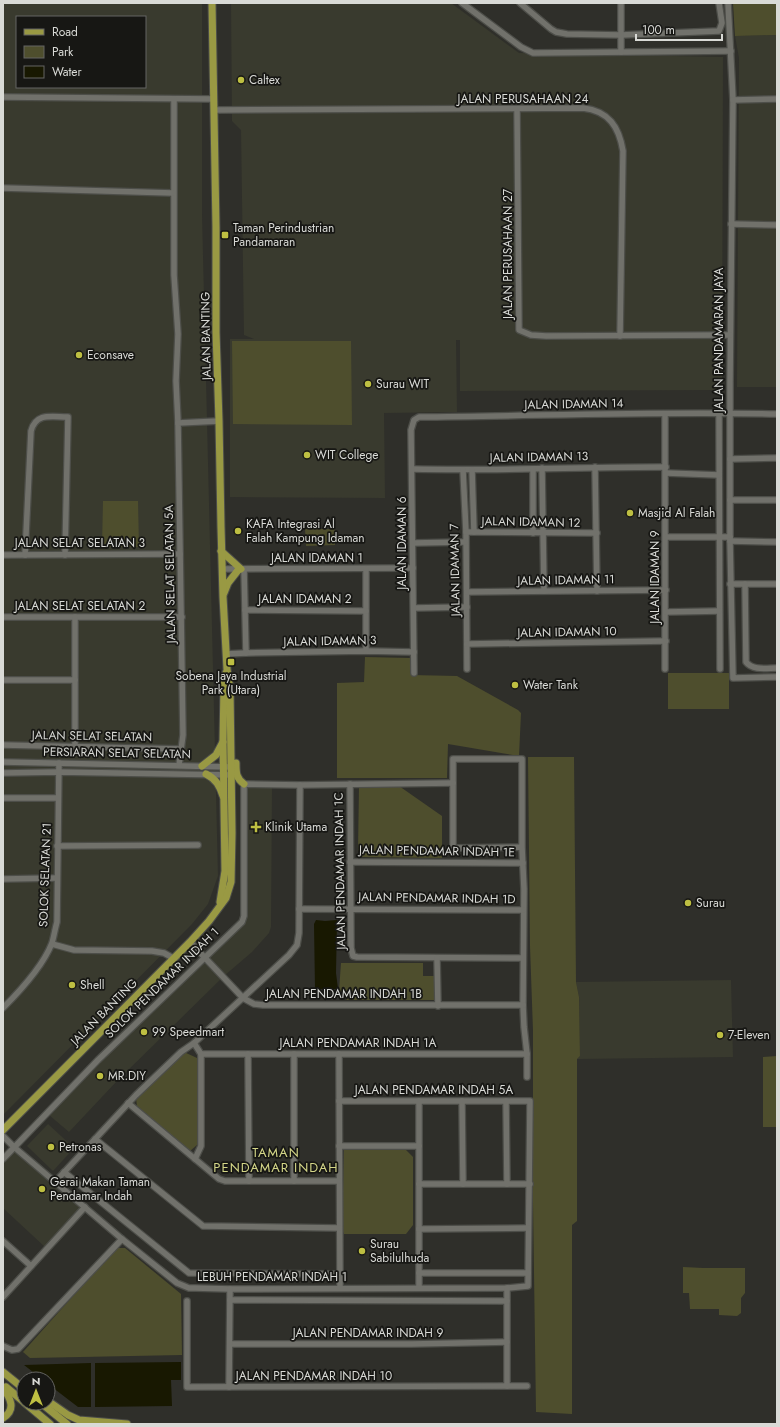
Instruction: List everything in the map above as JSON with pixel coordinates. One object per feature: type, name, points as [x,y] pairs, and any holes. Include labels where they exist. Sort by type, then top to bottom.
[{"type":"main road","name":"JALAN BANTING","points":[[3,1130],[190,942],[209,921],[226,898],[232,876],[228,775],[231,740],[230,686],[227,669],[222,597],[216,332],[212,3]]},
{"type":"main road","points":[[221,551],[242,569],[228,583],[222,597]]},
{"type":"main road","name":"JALAN BANTING","points":[[227,669],[224,686],[223,740],[228,767]]},
{"type":"main road","points":[[202,766],[216,755],[223,740]]},
{"type":"main road","points":[[231,740],[236,755],[236,776],[244,784]]},
{"type":"main road","points":[[206,774],[213,778],[217,783],[225,802]]},
{"type":"main road","name":"JALAN BANTING","points":[[219,906],[225,871],[225,802],[228,775]]},
{"type":"main road","points":[[3,1372],[16,1381]]},
{"type":"main road","points":[[3,1385],[16,1396]]},
{"type":"main road","points":[[3,1389],[11,1399],[11,1404],[10,1412],[3,1418]]},
{"type":"main road","points":[[56,1407],[68,1415],[79,1420],[127,1424]]},
{"type":"main road","points":[[34,1411],[50,1424]]},
{"type":"main road","points":[[51,1411],[67,1424]]},
{"type":"street","points":[[462,3],[528,51],[545,53],[731,51]]},
{"type":"street","points":[[520,3],[551,29],[561,33],[622,35],[716,32],[721,30],[722,24],[719,3]]},
{"type":"street","points":[[622,3],[622,52]]},
{"type":"street","name":"JALAN PANDAMARAN JAYA","points":[[728,3],[733,100],[730,335],[730,584],[733,678],[777,677]]},
{"type":"street","points":[[3,97],[214,98]]},
{"type":"street","name":"JALAN SELAT SELATAN 5A","points":[[174,98],[174,275],[178,334],[176,381],[182,616],[183,735],[179,765]]},
{"type":"street","points":[[733,100],[777,99]]},
{"type":"street","name":"JALAN PERUSAHAAN 27","points":[[517,109],[519,330],[530,334],[546,336],[730,335]]},
{"type":"street","name":"JALAN PERUSAHAAN 24","points":[[214,110],[591,109],[602,114],[617,128],[623,151],[620,336]]},
{"type":"street","points":[[3,188],[173,193]]},
{"type":"street","points":[[732,224],[777,225]]},
{"type":"street","name":"JALAN IDAMAN 14","points":[[419,417],[730,413],[777,414]]},
{"type":"street","name":"JALAN IDAMAN 9","points":[[665,414],[665,669]]},
{"type":"street","name":"JALAN PANDAMARAN JAYA","points":[[719,414],[718,537],[720,669]]},
{"type":"street","points":[[25,555],[31,431],[33,424],[40,417],[68,416],[65,555]]},
{"type":"street","name":"JALAN IDAMAN 6","points":[[414,673],[412,424],[414,420],[419,417]]},
{"type":"street","points":[[178,423],[219,421]]},
{"type":"street","points":[[730,459],[777,458]]},
{"type":"street","points":[[595,467],[597,591]]},
{"type":"street","name":"JALAN IDAMAN 13","points":[[412,469],[472,470],[595,467],[666,470],[719,475]]},
{"type":"street","points":[[542,468],[544,591]]},
{"type":"street","points":[[533,469],[533,532]]},
{"type":"street","name":"JALAN IDAMAN 7","points":[[463,470],[466,532],[467,670]]},
{"type":"street","name":"JALAN IDAMAN 7","points":[[472,470],[474,532]]},
{"type":"street","points":[[730,500],[777,500]]},
{"type":"street","name":"JALAN IDAMAN 12","points":[[466,532],[597,533]]},
{"type":"street","points":[[666,537],[718,537],[777,542]]},
{"type":"street","points":[[413,543],[466,542]]},
{"type":"street","name":"JALAN SELAT SELATAN 3","points":[[3,555],[180,554]]},
{"type":"street","name":"JALAN IDAMAN 1","points":[[222,569],[413,568]]},
{"type":"street","points":[[242,569],[246,653]]},
{"type":"street","points":[[366,569],[366,651]]},
{"type":"street","points":[[730,584],[777,584]]},
{"type":"street","points":[[745,584],[746,662],[754,668],[777,668]]},
{"type":"street","name":"JALAN IDAMAN 11","points":[[467,592],[666,590]]},
{"type":"street","points":[[414,608],[467,607]]},
{"type":"street","name":"JALAN IDAMAN 2","points":[[245,610],[366,611]]},
{"type":"street","points":[[666,612],[720,611]]},
{"type":"street","points":[[75,616],[75,747]]},
{"type":"street","name":"JALAN SELAT SELATAN 2","points":[[3,617],[182,616]]},
{"type":"street","name":"JALAN IDAMAN 10","points":[[467,644],[666,641]]},
{"type":"street","name":"JALAN IDAMAN 3","points":[[226,654],[366,651],[414,652]]},
{"type":"street","points":[[3,680],[75,680]]},
{"type":"street","name":"JALAN SELAT SELATAN","points":[[3,745],[181,749]]},
{"type":"street","points":[[522,847],[453,848],[453,760],[522,759],[523,1005],[527,1054],[527,1077]]},
{"type":"street","name":"PERSIARAN SELAT SELATAN","points":[[3,762],[228,767]]},
{"type":"street","name":"SOLOK SELATAN 21","points":[[3,1008],[23,988],[52,944],[57,922],[57,798],[59,763]]},
{"type":"street","name":"PERSIARAN SELAT SELATAN","points":[[3,772],[228,775]]},
{"type":"street","points":[[244,784],[300,785],[453,783]]},
{"type":"street","name":"SOLOK PENDAMAR INDAH 1","points":[[3,1159],[98,1060],[242,922],[244,916],[244,784]]},
{"type":"street","name":"JALAN PENDAMAR INDAH 1C","points":[[350,784],[351,948],[353,956],[357,958],[523,958]]},
{"type":"street","points":[[55,1182],[128,1103],[170,1063],[243,998],[288,955],[296,945],[299,933],[300,785]]},
{"type":"street","points":[[3,798],[57,798]]},
{"type":"street","points":[[57,846],[198,845]]},
{"type":"street","name":"JALAN PENDAMAR INDAH 1E","points":[[350,862],[523,863]]},
{"type":"street","points":[[3,879],[57,878]]},
{"type":"street","name":"JALAN PENDAMAR INDAH 1D","points":[[299,909],[351,908],[523,910]]},
{"type":"street","name":"JALAN PENDAMAR INDAH 1B","points":[[190,942],[243,998],[254,1004],[438,1006],[523,1005]]},
{"type":"street","points":[[52,944],[74,950],[152,951],[164,953],[173,958]]},
{"type":"street","points":[[437,958],[438,1006]]},
{"type":"street","points":[[194,1043],[201,1054],[201,1146],[195,1159]]},
{"type":"street","name":"JALAN PENDAMAR INDAH 1A","points":[[201,1054],[527,1054]]},
{"type":"street","points":[[248,1054],[249,1181]]},
{"type":"street","points":[[294,1054],[294,1181]]},
{"type":"street","points":[[339,1054],[340,1288]]},
{"type":"street","name":"JALAN PENDAMAR INDAH 5A","points":[[339,1101],[530,1101],[530,1184]]},
{"type":"street","points":[[418,1101],[419,1288]]},
{"type":"street","points":[[462,1101],[463,1184]]},
{"type":"street","points":[[506,1101],[507,1184]]},
{"type":"street","points":[[128,1103],[195,1159],[219,1178],[226,1181],[339,1181]]},
{"type":"street","name":"LEBUH PENDAMAR INDAH 1","points":[[3,1136],[122,1239],[177,1283],[183,1286],[195,1288],[230,1289],[507,1288],[528,1286],[528,1273]]},
{"type":"street","points":[[95,1140],[203,1226],[339,1228]]},
{"type":"street","points":[[339,1146],[419,1146]]},
{"type":"street","points":[[64,1172],[189,1273],[340,1274]]},
{"type":"street","points":[[419,1184],[530,1184],[528,1273],[419,1273]]},
{"type":"street","points":[[3,1296],[85,1208]]},
{"type":"street","points":[[419,1229],[528,1228]]},
{"type":"street","points":[[4,1347],[12,1350],[18,1349],[122,1239]]},
{"type":"street","points":[[3,1241],[31,1266]]},
{"type":"street","points":[[507,1288],[507,1386]]},
{"type":"street","points":[[230,1289],[230,1387]]},
{"type":"street","points":[[230,1300],[507,1300]]},
{"type":"street","name":"JALAN PENDAMAR INDAH 10","points":[[187,1301],[187,1387],[527,1386]]},
{"type":"street","name":"JALAN PENDAMAR INDAH 9","points":[[230,1344],[412,1344],[507,1342]]},
{"type":"shaded area","points":[[3,3],[202,3],[202,214],[218,876],[208,904],[192,924],[3,1115]]},
{"type":"shaded area","points":[[231,3],[451,3],[519,53],[723,57],[722,390],[460,391],[460,340],[456,340],[457,412],[384,413],[385,498],[230,497],[230,339],[254,339],[244,335],[241,130],[232,121]]},
{"type":"shaded area","points":[[777,35],[777,387],[737,387],[739,58],[735,36]]},
{"type":"shaded area","points":[[246,786],[272,787],[271,927],[269,933],[252,952],[224,976],[117,1081],[69,1132],[49,1115],[101,1060],[243,923]]},
{"type":"shaded area","points":[[731,980],[733,1057],[577,1059],[580,1056],[579,997],[576,982]]},
{"type":"shaded area","points":[[48,1124],[74,1148],[53,1171],[27,1146]]},
{"type":"shaded area","points":[[14,1150],[82,1207],[45,1247],[3,1208],[3,1162]]},
{"type":"green space","points":[[733,3],[777,3],[777,35],[735,36]]},
{"type":"green space","points":[[232,341],[351,341],[352,425],[233,424]]},
{"type":"green space","points":[[103,501],[138,501],[139,547],[102,547]]},
{"type":"green space","points":[[305,529],[335,529],[335,545],[306,546]]},
{"type":"green space","points":[[365,657],[410,658],[411,675],[457,676],[518,710],[521,713],[519,756],[448,744],[447,778],[337,778],[337,683],[364,682]]},
{"type":"green space","points":[[668,673],[729,673],[729,709],[668,709]]},
{"type":"green space","points":[[528,757],[574,757],[576,982],[579,997],[580,1056],[577,1059],[577,1221],[572,1225],[572,1414],[536,1412],[533,1203],[533,1031],[530,946]]},
{"type":"green space","points":[[359,786],[399,786],[442,816],[442,858],[362,857],[358,850]]},
{"type":"green space","points":[[341,963],[423,963],[423,976],[436,976],[436,1000],[347,1000],[339,991]]},
{"type":"green space","points":[[184,1052],[197,1058],[197,1145],[190,1151],[137,1106],[136,1098]]},
{"type":"green space","points":[[777,1056],[777,1127],[763,1127],[763,1057]]},
{"type":"green space","points":[[344,1150],[406,1150],[413,1157],[413,1225],[406,1234],[344,1234],[342,1229]]},
{"type":"green space","points":[[116,1248],[125,1248],[181,1294],[182,1355],[30,1358],[23,1352]]},
{"type":"green space","points":[[683,1267],[745,1268],[745,1293],[741,1298],[741,1313],[737,1316],[719,1315],[719,1309],[690,1309],[689,1293],[683,1293]]},
{"type":"water","points":[[316,920],[337,920],[336,973],[338,989],[315,989],[314,924]]},
{"type":"water","points":[[181,1362],[181,1380],[171,1380],[172,1406],[95,1407],[95,1363]]},
{"type":"water","points":[[91,1363],[91,1407],[78,1407],[56,1390],[56,1371],[32,1371],[24,1365]]},
{"type":"place","name":"Caltex","points":[[241,80]]},
{"type":"place","name":"Taman Perindustrian Pandamaran","points":[[225,235]]},
{"type":"place","name":"Econsave","points":[[79,355]]},
{"type":"place","name":"Surau WIT","points":[[368,384]]},
{"type":"place","name":"WIT College","points":[[307,455]]},
{"type":"place","name":"Masjid Al Falah","points":[[630,513]]},
{"type":"place","name":"KAFA Integrasi Al Falah Kampung Idaman","points":[[238,531]]},
{"type":"place","name":"Sobena Jaya Industrial Park (Utara)","points":[[231,662]]},
{"type":"place","name":"Water Tank","points":[[515,685]]},
{"type":"place","name":"Klinik Utama","points":[[256,827]]},
{"type":"place","name":"Surau","points":[[688,903]]},
{"type":"place","name":"Shell","points":[[72,985]]},
{"type":"place","name":"99 Speedmart","points":[[144,1032]]},
{"type":"place","name":"7-Eleven","points":[[720,1035]]},
{"type":"place","name":"MR.DIY","points":[[100,1076]]},
{"type":"place","name":"Petronas","points":[[51,1147]]},
{"type":"place","name":"Gerai Makan Taman Pendamar Indah","points":[[42,1189]]},
{"type":"place","name":"Surau Sabilulhuda","points":[[362,1251]]},
{"type":"district","name":"TAMAN PENDAMAR INDAH","points":[[276,1160]]}]
